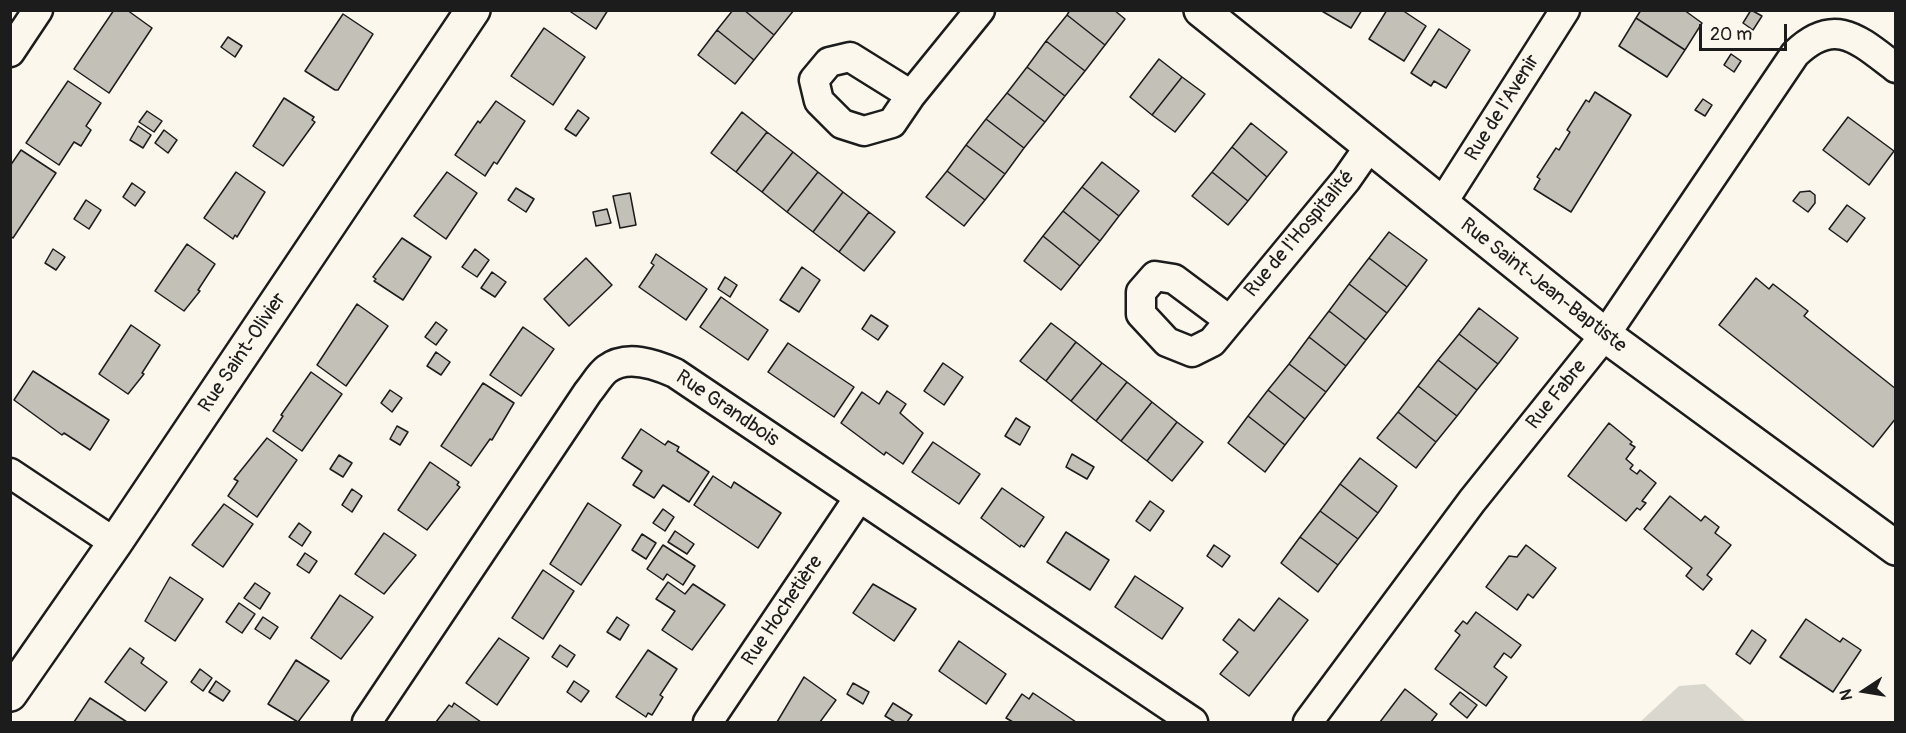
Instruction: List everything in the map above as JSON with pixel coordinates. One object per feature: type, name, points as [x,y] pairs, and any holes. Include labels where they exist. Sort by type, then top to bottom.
[{"type":"street","points":[[10,52],[38,10]]},
{"type":"street","name":"Rue Saint-Olivier","points":[[10,694],[115,543],[473,10]]},
{"type":"street","points":[[911,95],[980,10]]},
{"type":"street","name":"Rue Saint-Jean-Baptiste","points":[[1201,10],[1605,335],[1896,548]]},
{"type":"street","name":"Rue de l'Avenir","points":[[1441,205],[1565,10]]},
{"type":"street","name":"Rue Fabre","points":[[1308,723],[1472,501],[1605,335],[1795,54],[1810,39],[1838,32],[1859,40],[1896,68]]},
{"type":"street","name":"Rue de l'Hospitalité","points":[[1229,320],[1346,180],[1370,147]]},
{"type":"street","name":"Rue Grandbois","points":[[367,723],[588,392],[607,369],[628,362],[651,362],[675,373],[858,499],[1193,723]]},
{"type":"street","points":[[10,473],[115,543]]},
{"type":"street","name":"Rue Hochetière","points":[[708,723],[858,499]]},
{"type":"shaded area","points":[[1705,684],[1746,722],[1640,722],[1679,686]]},
{"type":"building","points":[[114,10],[127,10],[152,28],[109,93],[74,69]]},
{"type":"building","points":[[568,10],[608,10],[596,29]]},
{"type":"building","points":[[733,10],[744,10],[774,35],[754,60],[717,30]]},
{"type":"building","points":[[744,10],[794,10],[774,35]]},
{"type":"building","points":[[1070,10],[1114,10],[1125,19],[1105,45],[1067,15]]},
{"type":"building","points":[[1320,10],[1362,10],[1351,28]]},
{"type":"building","points":[[1387,10],[1402,10],[1426,26],[1404,61],[1369,39]]},
{"type":"building","points":[[1641,10],[1684,10],[1702,23],[1685,50],[1636,18]]},
{"type":"building","points":[[1751,10],[1762,16],[1753,30],[1743,23]]},
{"type":"building","points":[[343,14],[373,34],[338,90],[335,90],[305,71]]},
{"type":"building","points":[[1067,15],[1105,45],[1085,71],[1046,41]]},
{"type":"building","points":[[1636,18],[1685,50],[1667,77],[1619,46]]},
{"type":"building","points":[[544,28],[585,57],[553,105],[511,76]]},
{"type":"building","points":[[1439,29],[1470,50],[1446,88],[1434,81],[1431,86],[1411,73]]},
{"type":"building","points":[[717,30],[754,60],[735,84],[698,55]]},
{"type":"building","points":[[228,37],[242,46],[235,57],[221,47]]},
{"type":"building","points":[[1046,41],[1085,71],[1065,96],[1027,67]]},
{"type":"building","points":[[1731,54],[1741,61],[1734,72],[1724,65]]},
{"type":"building","points":[[1159,59],[1182,77],[1152,115],[1130,97]]},
{"type":"building","points":[[1027,67],[1065,96],[1045,122],[1007,93]]},
{"type":"building","points":[[1182,77],[1205,94],[1175,132],[1152,115]]},
{"type":"building","points":[[68,81],[101,103],[86,126],[91,130],[81,146],[74,142],[59,165],[26,143]]},
{"type":"building","points":[[1595,92],[1631,115],[1571,212],[1534,189],[1540,179],[1537,177],[1556,148],[1559,150],[1570,132],[1567,130],[1586,100],[1589,102]]},
{"type":"building","points":[[1007,93],[1045,122],[1024,148],[986,119]]},
{"type":"building","points":[[284,98],[314,117],[312,120],[315,122],[283,166],[253,146]]},
{"type":"building","points":[[1703,99],[1712,105],[1705,116],[1695,110]]},
{"type":"building","points":[[496,101],[525,121],[497,164],[494,162],[485,176],[455,155],[478,121],[480,123]]},
{"type":"building","points":[[578,110],[589,118],[576,136],[565,129]]},
{"type":"building","points":[[147,111],[162,121],[154,132],[139,122]]},
{"type":"building","points":[[742,112],[767,132],[736,172],[711,153]]},
{"type":"building","points":[[1848,117],[1894,151],[1869,185],[1823,150]]},
{"type":"building","points":[[986,119],[1024,148],[1005,174],[966,145]]},
{"type":"building","points":[[1251,123],[1287,152],[1267,177],[1232,147]]},
{"type":"building","points":[[138,126],[151,135],[143,148],[130,140]]},
{"type":"building","points":[[164,130],[177,140],[168,153],[155,143]]},
{"type":"building","points":[[767,132],[793,152],[762,192],[736,172]]},
{"type":"building","points":[[966,145],[1005,174],[985,200],[947,171]]},
{"type":"building","points":[[1232,147],[1267,177],[1248,201],[1212,172]]},
{"type":"building","points":[[21,150],[56,173],[13,238],[10,236],[10,166]]},
{"type":"building","points":[[793,152],[818,172],[787,212],[762,192]]},
{"type":"building","points":[[1102,162],[1139,191],[1119,216],[1082,187]]},
{"type":"building","points":[[947,171],[985,200],[964,226],[926,197]]},
{"type":"building","points":[[236,172],[265,192],[237,237],[235,235],[233,239],[204,218]]},
{"type":"building","points":[[447,172],[477,193],[446,239],[414,216]]},
{"type":"building","points":[[818,172],[843,192],[813,232],[787,212]]},
{"type":"building","points":[[1212,172],[1248,201],[1228,225],[1192,196]]},
{"type":"building","points":[[132,183],[145,192],[135,206],[123,197]]},
{"type":"building","points":[[1082,187],[1119,216],[1100,241],[1063,211]]},
{"type":"building","points":[[516,188],[534,199],[526,212],[508,200]]},
{"type":"building","points":[[1810,191],[1815,195],[1815,203],[1808,212],[1793,201],[1800,192]]},
{"type":"building","points":[[843,192],[869,212],[839,252],[813,232]]},
{"type":"building","points":[[630,193],[636,225],[620,228],[613,196]]},
{"type":"building","points":[[86,200],[101,210],[89,229],[74,219]]},
{"type":"building","points":[[1847,205],[1865,218],[1847,242],[1829,229]]},
{"type":"building","points":[[607,209],[611,223],[596,226],[593,212]]},
{"type":"building","points":[[1063,211],[1100,241],[1080,266],[1043,236]]},
{"type":"building","points":[[869,212],[895,232],[864,271],[839,252]]},
{"type":"building","points":[[1389,232],[1427,260],[1407,287],[1369,258]]},
{"type":"building","points":[[1043,236],[1080,266],[1061,290],[1024,261]]},
{"type":"building","points":[[402,238],[431,257],[403,300],[374,281],[376,279],[373,277]]},
{"type":"building","points":[[187,244],[215,264],[198,290],[200,291],[184,311],[155,291]]},
{"type":"building","points":[[53,249],[65,257],[56,270],[45,263]]},
{"type":"building","points":[[475,249],[489,260],[477,277],[462,267]]},
{"type":"building","points":[[656,254],[707,289],[686,320],[639,287],[654,265],[651,263]]},
{"type":"building","points":[[586,258],[612,285],[569,326],[544,299]]},
{"type":"building","points":[[1369,258],[1407,287],[1387,313],[1349,284]]},
{"type":"building","points":[[802,267],[820,280],[799,312],[780,300]]},
{"type":"building","points":[[492,272],[506,282],[495,297],[481,288]]},
{"type":"building","points":[[725,277],[737,285],[730,297],[718,289]]},
{"type":"building","points":[[1756,278],[1769,289],[1773,284],[1808,311],[1804,316],[1896,389],[1896,418],[1873,447],[1719,325]]},
{"type":"building","points":[[1349,284],[1387,313],[1366,340],[1329,311]]},
{"type":"building","points":[[721,297],[768,330],[748,360],[700,327]]},
{"type":"building","points":[[357,304],[388,326],[346,386],[317,365]]},
{"type":"building","points":[[1479,308],[1518,338],[1498,364],[1459,334]]},
{"type":"building","points":[[1329,311],[1366,340],[1346,366],[1309,337]]},
{"type":"building","points":[[871,315],[888,326],[878,340],[862,329]]},
{"type":"building","points":[[436,322],[447,330],[436,345],[425,337]]},
{"type":"building","points":[[1051,323],[1076,342],[1046,381],[1020,361]]},
{"type":"building","points":[[131,325],[160,345],[142,373],[144,374],[128,394],[99,374]]},
{"type":"building","points":[[523,327],[554,349],[521,396],[490,375]]},
{"type":"building","points":[[1459,334],[1498,364],[1477,390],[1438,360]]},
{"type":"building","points":[[1309,337],[1346,366],[1326,392],[1289,364]]},
{"type":"building","points":[[1076,342],[1102,363],[1071,401],[1046,381]]},
{"type":"building","points":[[788,343],[854,387],[834,417],[768,372]]},
{"type":"building","points":[[436,352],[450,362],[441,375],[427,366]]},
{"type":"building","points":[[1438,360],[1477,390],[1457,416],[1418,386]]},
{"type":"building","points":[[943,363],[963,377],[944,405],[924,391]]},
{"type":"building","points":[[1102,363],[1127,382],[1096,421],[1071,401]]},
{"type":"building","points":[[1289,364],[1326,392],[1305,419],[1268,390]]},
{"type":"building","points":[[33,371],[109,420],[90,450],[64,433],[62,435],[14,400]]},
{"type":"building","points":[[311,372],[342,394],[302,451],[273,431],[283,416],[281,415]]},
{"type":"building","points":[[1127,382],[1152,402],[1121,441],[1096,421]]},
{"type":"building","points":[[483,383],[514,403],[492,440],[490,439],[471,466],[441,446]]},
{"type":"building","points":[[1418,386],[1457,416],[1436,442],[1398,412]]},
{"type":"building","points":[[390,390],[402,398],[392,412],[381,403]]},
{"type":"building","points":[[1268,390],[1305,419],[1285,445],[1248,416]]},
{"type":"building","points":[[887,391],[906,404],[900,413],[923,433],[903,464],[886,452],[884,455],[841,423],[862,392],[879,404]]},
{"type":"building","points":[[1152,402],[1177,422],[1147,461],[1121,441]]},
{"type":"building","points":[[1398,412],[1436,442],[1416,468],[1377,438]]},
{"type":"building","points":[[1248,416],[1285,445],[1265,472],[1228,443]]},
{"type":"building","points":[[1016,418],[1030,427],[1020,445],[1005,436]]},
{"type":"building","points":[[1177,422],[1203,442],[1172,481],[1147,461]]},
{"type":"building","points":[[1609,423],[1635,447],[1626,459],[1633,465],[1630,469],[1637,474],[1640,470],[1656,483],[1642,501],[1646,503],[1640,510],[1637,508],[1626,521],[1568,476]]},
{"type":"building","points":[[397,426],[408,432],[400,445],[390,439]]},
{"type":"building","points":[[641,429],[665,445],[668,441],[679,447],[677,451],[709,472],[689,502],[663,485],[654,498],[633,485],[642,471],[622,458]]},
{"type":"building","points":[[267,438],[297,460],[257,517],[228,496],[238,481],[234,479]]},
{"type":"building","points":[[933,442],[980,474],[959,504],[912,472]]},
{"type":"building","points":[[1072,454],[1094,467],[1087,479],[1066,467]]},
{"type":"building","points":[[339,455],[352,463],[343,477],[330,469]]},
{"type":"building","points":[[1360,458],[1397,486],[1378,513],[1340,484]]},
{"type":"building","points":[[430,462],[459,482],[457,485],[460,487],[427,530],[398,510]]},
{"type":"building","points":[[713,476],[731,488],[734,482],[781,513],[758,548],[694,505]]},
{"type":"building","points":[[1340,484],[1378,513],[1358,539],[1320,511]]},
{"type":"building","points":[[1002,488],[1044,517],[1024,547],[1021,545],[1020,547],[981,518]]},
{"type":"building","points":[[352,489],[362,496],[352,512],[342,505]]},
{"type":"building","points":[[1670,496],[1701,521],[1705,516],[1719,527],[1715,533],[1731,545],[1707,575],[1712,579],[1703,590],[1686,576],[1692,568],[1644,529]]},
{"type":"building","points":[[1150,501],[1164,511],[1150,531],[1136,521]]},
{"type":"building","points":[[588,503],[621,525],[581,585],[550,564]]},
{"type":"building","points":[[224,504],[253,524],[223,567],[192,545]]},
{"type":"building","points":[[663,509],[674,517],[665,531],[653,523]]},
{"type":"building","points":[[1320,511],[1358,539],[1338,565],[1300,537]]},
{"type":"building","points":[[299,523],[311,532],[302,546],[289,537]]},
{"type":"building","points":[[675,531],[694,544],[687,554],[668,542]]},
{"type":"building","points":[[1066,532],[1109,560],[1090,590],[1047,562]]},
{"type":"building","points":[[384,533],[416,555],[384,594],[355,574]]},
{"type":"building","points":[[642,534],[656,543],[646,559],[632,550]]},
{"type":"building","points":[[1300,537],[1338,565],[1318,592],[1281,563]]},
{"type":"building","points":[[663,545],[695,566],[683,585],[667,574],[663,580],[647,569]]},
{"type":"building","points":[[1214,545],[1230,556],[1222,567],[1207,556]]},
{"type":"building","points":[[1526,545],[1556,568],[1533,598],[1528,594],[1517,610],[1486,587],[1509,556],[1517,557]]},
{"type":"building","points":[[305,553],[317,561],[309,573],[297,565]]},
{"type":"building","points":[[543,570],[574,591],[543,639],[512,618]]},
{"type":"building","points":[[1135,576],[1183,608],[1162,639],[1115,607]]},
{"type":"building","points":[[170,577],[203,599],[175,641],[145,621]]},
{"type":"building","points":[[668,582],[685,594],[693,584],[725,605],[692,650],[662,630],[675,611],[656,599]]},
{"type":"building","points":[[255,583],[270,593],[260,609],[244,598]]},
{"type":"building","points":[[873,584],[916,609],[894,641],[853,613]]},
{"type":"building","points":[[340,595],[373,617],[341,659],[311,638]]},
{"type":"building","points":[[1279,598],[1308,620],[1249,696],[1220,674],[1238,652],[1223,640],[1239,619],[1254,631]]},
{"type":"building","points":[[239,603],[255,614],[242,633],[226,622]]},
{"type":"building","points":[[1476,612],[1521,645],[1511,658],[1504,653],[1494,667],[1507,677],[1486,706],[1435,669],[1460,635],[1455,631],[1463,621],[1467,624]]},
{"type":"building","points":[[263,617],[278,627],[270,639],[255,629]]},
{"type":"building","points":[[617,617],[629,625],[620,640],[607,632]]},
{"type":"building","points":[[1806,619],[1840,642],[1843,638],[1861,650],[1833,692],[1780,657]]},
{"type":"building","points":[[1752,630],[1766,640],[1750,664],[1736,654]]},
{"type":"building","points":[[499,638],[529,658],[497,705],[466,683]]},
{"type":"building","points":[[959,641],[1006,674],[986,704],[939,671]]},
{"type":"building","points":[[560,645],[575,655],[567,667],[552,657]]},
{"type":"building","points":[[130,648],[144,658],[141,663],[167,682],[145,711],[105,682]]},
{"type":"building","points":[[648,650],[677,669],[660,695],[663,697],[652,715],[648,713],[646,717],[616,697]]},
{"type":"building","points":[[296,660],[329,681],[298,722],[268,704]]},
{"type":"building","points":[[200,669],[212,678],[203,691],[191,682]]},
{"type":"building","points":[[804,677],[836,700],[820,722],[777,722]]},
{"type":"building","points":[[216,681],[230,691],[223,701],[209,692]]},
{"type":"building","points":[[574,681],[589,691],[581,702],[567,692]]},
{"type":"building","points":[[853,683],[869,692],[863,704],[847,694]]},
{"type":"building","points":[[1405,689],[1437,714],[1431,722],[1380,722]]},
{"type":"building","points":[[1460,692],[1477,705],[1467,718],[1450,704]]},
{"type":"building","points":[[1033,693],[1076,722],[1013,722],[1006,718],[1022,694],[1029,699]]},
{"type":"building","points":[[90,698],[127,722],[74,722]]},
{"type":"building","points":[[454,703],[481,722],[436,722],[449,705],[452,707]]},
{"type":"building","points":[[893,703],[912,715],[907,722],[895,722],[885,716]]}]
